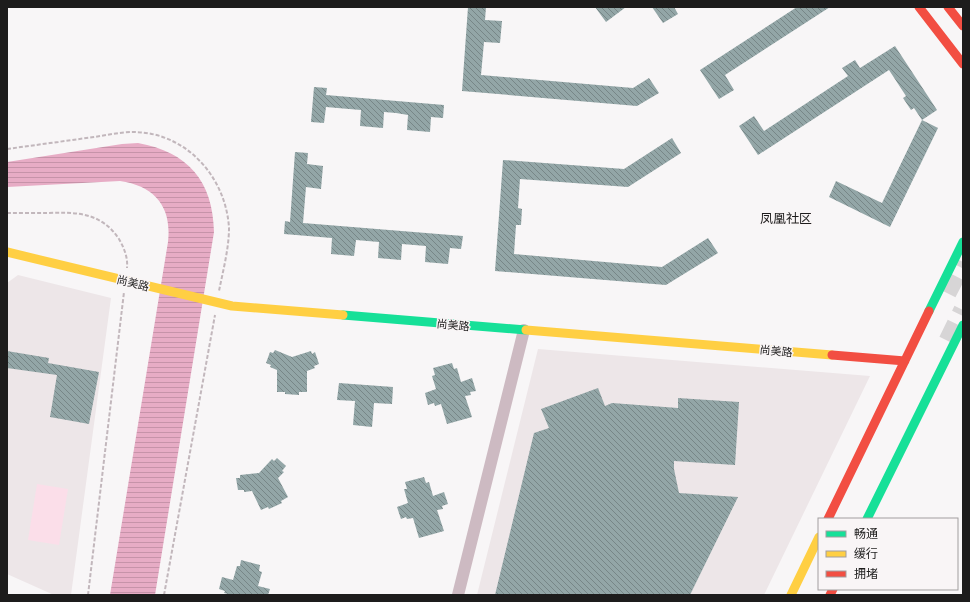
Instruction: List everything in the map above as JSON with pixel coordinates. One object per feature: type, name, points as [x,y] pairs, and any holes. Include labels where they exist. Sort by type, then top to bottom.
[{"type":"street","points":[[918,7],[963,64]]},
{"type":"street","points":[[948,7],[963,26]]},
{"type":"street","points":[[828,518],[963,242]]},
{"type":"street","name":"尚美路","points":[[7,252],[122,282],[232,306],[905,361]]},
{"type":"street","points":[[867,518],[963,325]]},
{"type":"street","points":[[458,595],[524,330]]},
{"type":"street","points":[[791,595],[818,539]]},
{"type":"path","points":[[7,213],[75,212],[91,216],[106,225],[118,238],[126,253],[128,261],[127,269]]},
{"type":"path","points":[[88,595],[122,282]]},
{"type":"shaded area","points":[[138,143],[156,147],[171,154],[184,162],[194,172],[203,184],[209,198],[214,232],[155,595],[110,595],[168,242],[169,230],[167,218],[159,200],[152,193],[143,188],[120,181],[7,187],[7,162],[122,144]]},
{"type":"shaded area","points":[[18,275],[111,298],[71,595],[54,595],[7,574],[7,283]]},
{"type":"shaded area","points":[[538,349],[870,376],[764,595],[477,595]]},
{"type":"shaded area","points":[[37,484],[68,489],[59,545],[28,540]]},
{"type":"building","points":[[468,7],[486,7],[485,20],[502,21],[500,43],[484,42],[481,75],[633,88],[649,78],[659,93],[637,106],[462,91]]},
{"type":"building","points":[[595,7],[626,7],[606,22]]},
{"type":"building","points":[[652,7],[674,7],[678,14],[663,23]]},
{"type":"building","points":[[797,7],[830,7],[725,75],[734,90],[719,99],[700,70]]},
{"type":"building","points":[[895,46],[937,110],[922,120],[914,108],[911,110],[903,98],[906,96],[889,70],[758,155],[739,126],[754,116],[764,131],[848,76],[842,68],[855,60],[860,68]]},
{"type":"building","points":[[314,87],[327,88],[326,95],[444,105],[443,118],[431,117],[430,132],[407,130],[408,115],[396,113],[384,112],[383,128],[360,126],[361,110],[326,107],[324,123],[311,122]]},
{"type":"building","points":[[922,120],[938,128],[890,227],[829,197],[836,181],[882,203]]},
{"type":"building","points":[[672,138],[681,153],[628,187],[520,179],[518,208],[522,209],[521,225],[516,225],[514,254],[662,267],[708,238],[718,253],[666,285],[495,271],[503,160],[624,169]]},
{"type":"building","points":[[295,152],[308,153],[307,164],[323,166],[321,189],[306,187],[303,223],[463,236],[461,249],[450,248],[448,264],[425,262],[426,246],[402,244],[401,260],[378,258],[379,242],[356,240],[354,256],[331,254],[332,238],[284,234],[285,221],[290,222]]},
{"type":"building","points":[[275,350],[292,357],[311,351],[312,354],[315,352],[319,364],[314,366],[315,368],[307,371],[307,392],[299,392],[299,395],[277,392],[277,370],[270,367],[271,365],[266,363],[270,352],[273,353]]},
{"type":"building","points":[[7,351],[49,358],[48,363],[99,372],[89,424],[50,417],[57,375],[7,368]]},
{"type":"building","points":[[452,363],[454,369],[457,368],[461,382],[472,378],[476,391],[470,392],[471,395],[465,396],[472,417],[447,424],[441,404],[435,406],[434,403],[428,405],[425,393],[436,389],[432,376],[435,375],[433,368]]},
{"type":"building","points":[[339,383],[393,387],[392,404],[374,403],[372,427],[353,425],[355,401],[337,400]]},
{"type":"building","points":[[598,388],[605,406],[612,403],[678,408],[678,398],[739,402],[735,465],[674,461],[674,469],[679,493],[738,497],[690,595],[495,595],[534,433],[549,428],[541,409]]},
{"type":"building","points":[[277,458],[286,466],[282,471],[284,472],[278,478],[288,497],[281,501],[282,503],[269,509],[268,507],[261,510],[252,491],[244,492],[244,490],[238,490],[236,478],[240,478],[240,475],[259,473],[272,459],[274,461]]},
{"type":"building","points":[[424,477],[426,483],[429,482],[433,496],[444,492],[448,504],[442,506],[443,509],[437,510],[444,531],[419,538],[413,518],[407,519],[406,517],[401,519],[397,507],[408,503],[404,489],[407,489],[405,482]]},
{"type":"building","points":[[241,560],[260,565],[259,571],[262,572],[258,586],[270,589],[268,595],[232,595],[224,593],[225,591],[219,589],[222,577],[233,580],[237,566],[240,566]]},
{"type":"tunnel","points":[[947,293],[963,262]]},
{"type":"tunnel","points":[[948,341],[963,310]]},
{"type":"traffic: fast","points":[[929,311],[963,242]]},
{"type":"traffic: fast","points":[[343,315],[526,330]]},
{"type":"traffic: fast","points":[[867,518],[963,325]]},
{"type":"traffic: slow","points":[[7,252],[232,306],[343,315]]},
{"type":"traffic: slow","points":[[526,330],[832,355]]},
{"type":"traffic: slow","points":[[791,595],[818,539]]},
{"type":"traffic: jam","points":[[919,7],[963,64]]},
{"type":"traffic: jam","points":[[948,7],[963,26]]},
{"type":"traffic: jam","points":[[828,518],[929,311]]},
{"type":"traffic: jam","points":[[832,355],[905,361]]},
{"type":"traffic: jam","points":[[830,595],[832,590]]},
{"type":"district","name":"凤凰社区","points":[[786,218]]}]
